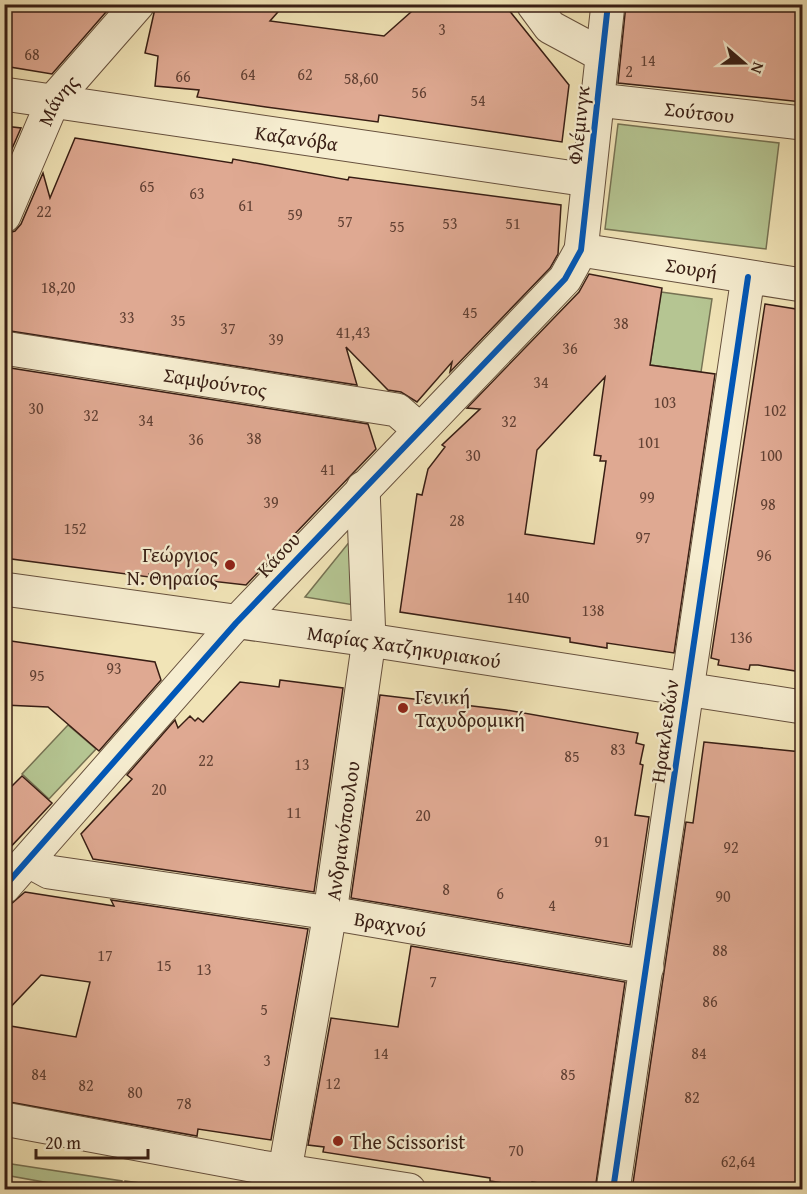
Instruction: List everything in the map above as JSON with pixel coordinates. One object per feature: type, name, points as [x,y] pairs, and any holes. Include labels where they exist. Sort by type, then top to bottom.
[{"type":"street","name":"Μάνης","points":[[4,216],[53,101],[138,4]]},
{"type":"street","points":[[533,4],[550,27],[602,55]]},
{"type":"street","name":"Φλέμινγκ","points":[[581,250],[608,4]]},
{"type":"street","name":"Καζανόβα","points":[[4,94],[588,180]]},
{"type":"street","name":"Σούτσου","points":[[598,100],[802,123]]},
{"type":"street","name":"Σουρή","points":[[581,250],[802,285]]},
{"type":"street","name":"Κάσου","points":[[4,886],[29,861],[236,623],[565,279],[581,250]]},
{"type":"street","name":"Ηρακλειδών","points":[[613,1190],[748,277]]},
{"type":"street","name":"Σαμψούντος","points":[[4,348],[397,410],[420,430]]},
{"type":"street","name":"Ανδριανόπουλου","points":[[285,1170],[330,913],[369,640],[363,488]]},
{"type":"street","name":"Μαρίας Χατζηκυριακού","points":[[4,589],[369,640],[802,706]]},
{"type":"street","name":"Βραχνού","points":[[29,861],[48,873],[330,913],[647,967]]},
{"type":"street","points":[[4,1119],[409,1190]]},
{"type":"green space","points":[[618,124],[779,143],[766,249],[605,229]]},
{"type":"green space","points":[[661,292],[712,299],[701,372],[650,365]]},
{"type":"green space","points":[[359,530],[354,605],[305,597]]},
{"type":"green space","points":[[68,725],[96,749],[49,799],[22,774]]},
{"type":"green space","points":[[5,1163],[122,1181],[121,1189],[83,1189],[5,1175]]},
{"type":"green space","points":[[125,1181],[187,1189],[125,1189]]},
{"type":"building","points":[[4,4],[113,4],[52,74],[4,66]]},
{"type":"building","points":[[156,4],[285,4],[270,21],[384,36],[420,4],[504,4],[569,85],[562,142],[379,115],[378,122],[266,107],[197,97],[199,90],[155,86],[158,56],[145,53]]},
{"type":"building","points":[[626,4],[802,4],[802,102],[618,83]]},
{"type":"building","points":[[4,126],[21,128],[4,167]]},
{"type":"building","points":[[75,138],[232,163],[233,159],[348,180],[349,177],[561,205],[558,254],[550,268],[450,372],[452,362],[417,402],[401,392],[388,390],[346,347],[357,385],[4,330],[4,234],[15,231],[21,224],[43,173],[50,198]]},
{"type":"building","points":[[589,274],[662,288],[650,365],[715,374],[674,653],[607,643],[607,648],[570,642],[570,638],[400,612],[417,494],[422,495],[428,469],[445,447],[442,445],[480,409],[467,408],[579,292]],"holes":[[[605,377],[594,455],[601,456],[600,461],[606,461],[594,544],[525,534],[537,450]]]},
{"type":"building","points":[[765,304],[802,310],[802,672],[758,665],[750,665],[749,670],[718,665],[719,660],[711,658]]},
{"type":"building","points":[[4,367],[368,424],[376,449],[246,585],[149,574],[149,577],[4,558]]},
{"type":"building","points":[[4,640],[155,662],[161,680],[99,751],[48,707],[4,705]]},
{"type":"building","points":[[280,680],[343,688],[314,892],[93,859],[81,834],[132,779],[127,775],[175,720],[178,728],[190,716],[195,721],[198,718],[203,722],[240,682],[279,687]]},
{"type":"building","points":[[380,695],[506,710],[638,733],[636,743],[644,745],[635,815],[649,817],[630,945],[351,898]]},
{"type":"building","points":[[704,742],[802,752],[802,1190],[632,1190],[686,822],[693,823]]},
{"type":"building","points":[[22,776],[52,803],[4,854],[4,794]]},
{"type":"building","points":[[25,892],[114,906],[111,900],[308,929],[271,1140],[198,1129],[197,1136],[4,1101],[4,1025],[76,1037],[90,982],[41,975],[4,1014],[4,905],[11,904]]},
{"type":"building","points":[[411,946],[625,982],[595,1190],[532,1182],[531,1187],[490,1181],[490,1178],[323,1152],[324,1147],[308,1145],[331,1018],[398,1027]]},
{"type":"cycle path","points":[[4,887],[236,623],[565,279],[581,250],[608,4]]},
{"type":"cycle path","points":[[613,1190],[748,277]]},
{"type":"place","name":"Γεώργιος Ν. Θηραίος","points":[[230,565]]},
{"type":"place","name":"Γενική Ταχυδρομική","points":[[403,708]]},
{"type":"place","name":"The Scissorist","points":[[338,1141]]}]
